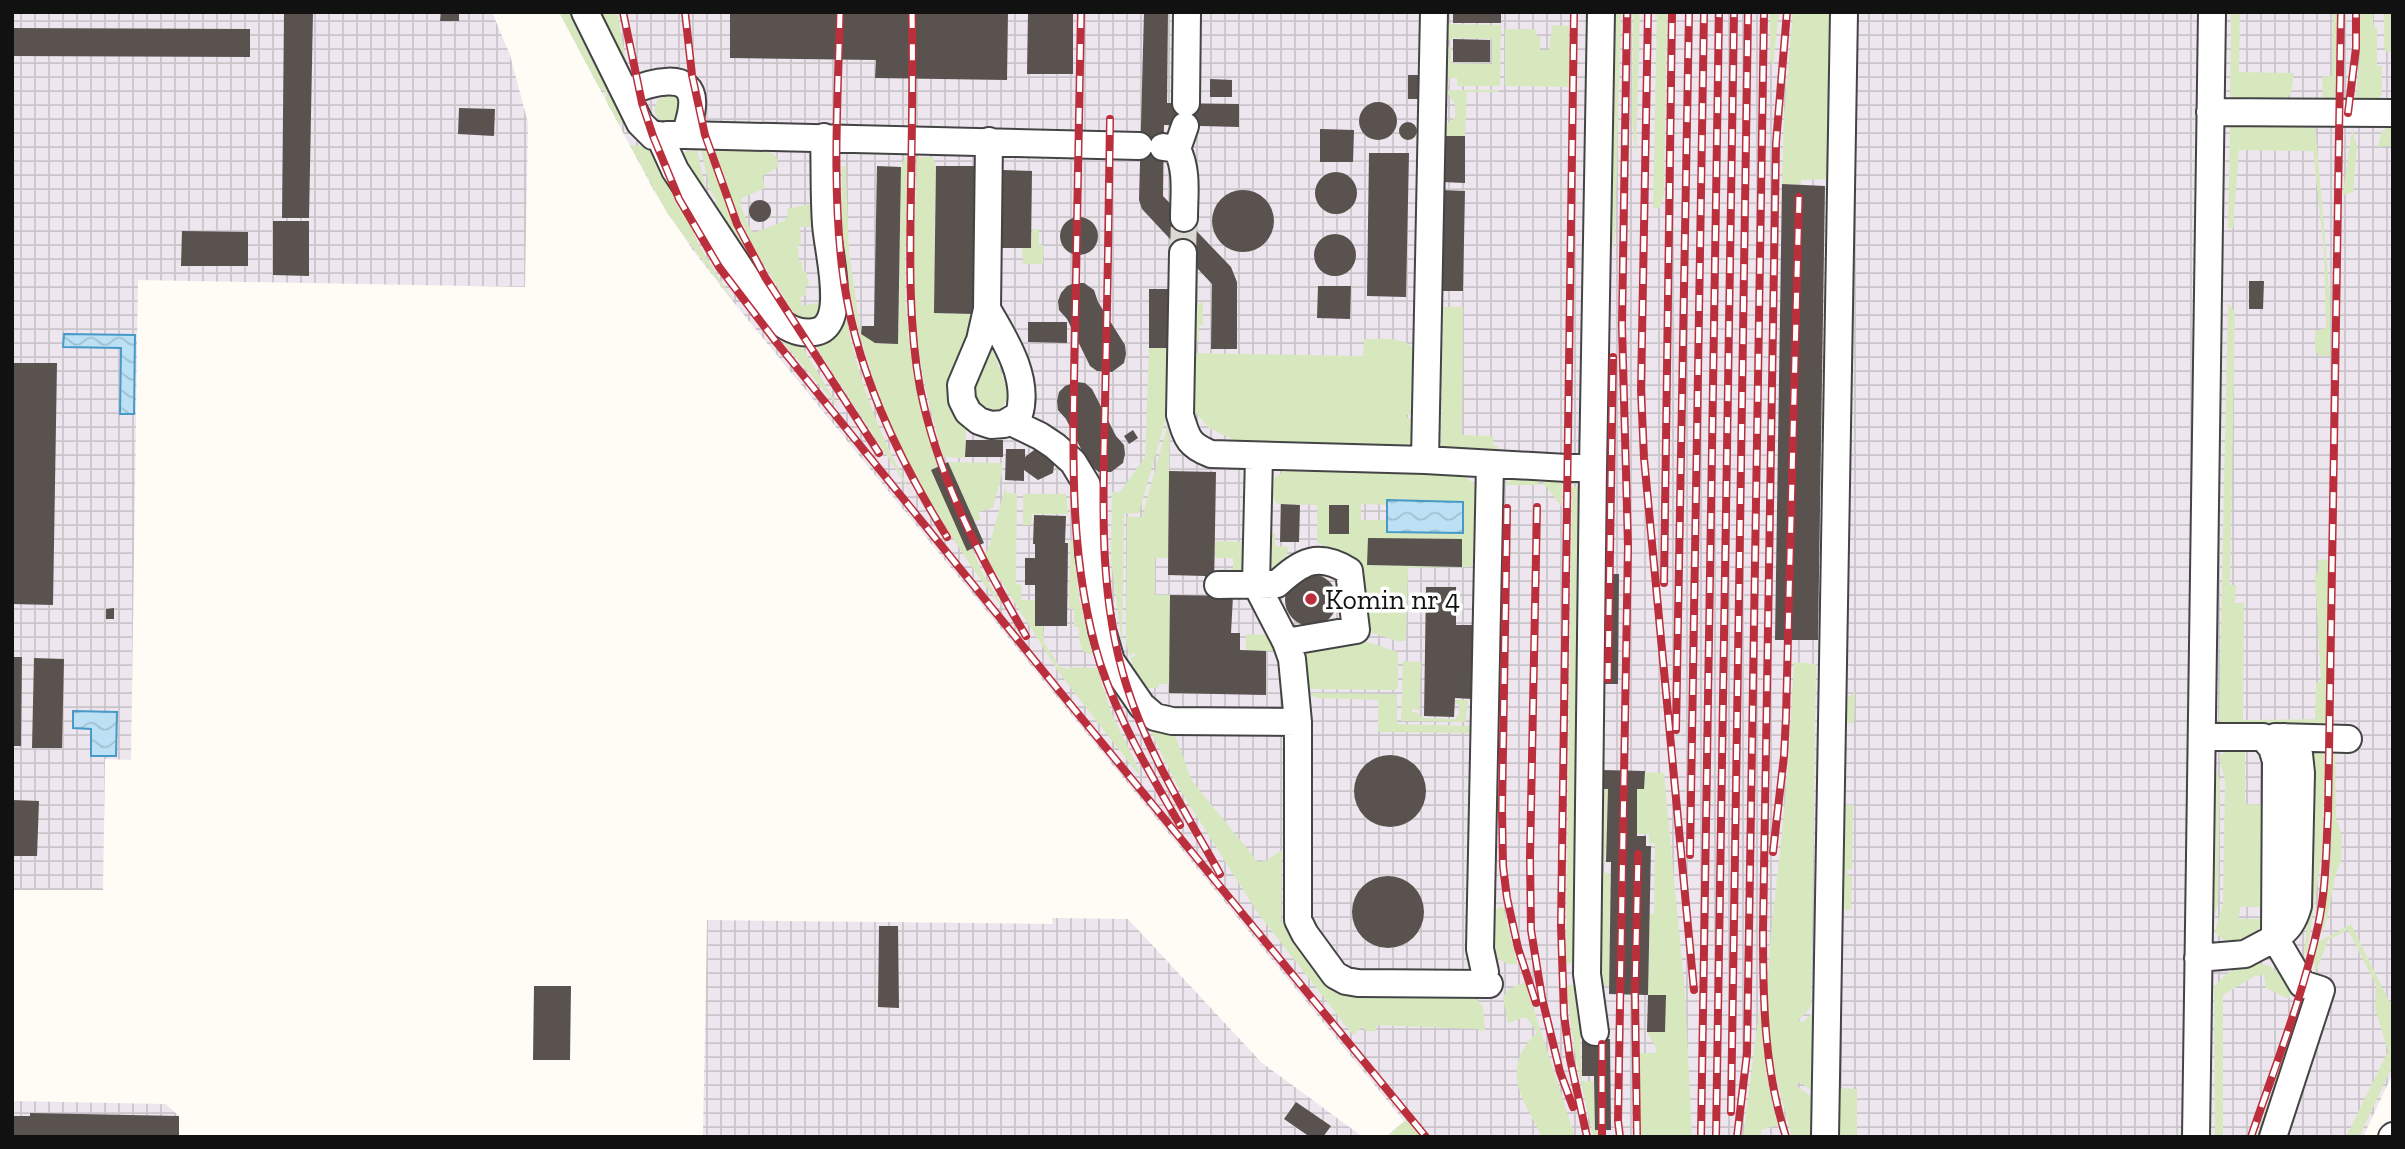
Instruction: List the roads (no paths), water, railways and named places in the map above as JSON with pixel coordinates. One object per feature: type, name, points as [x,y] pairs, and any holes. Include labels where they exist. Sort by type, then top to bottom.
[{"type":"lane","points":[[585,12],[640,123],[653,136],[989,141],[1170,134]]},
{"type":"lane","points":[[1184,218],[1184,172],[1170,134],[1187,12]]},
{"type":"lane","points":[[1425,460],[1434,12]]},
{"type":"lane","points":[[1595,1032],[1587,974],[1592,468],[1601,12]]},
{"type":"lane","points":[[1825,1137],[1844,12]]},
{"type":"lane","points":[[2196,1137],[2212,12]]},
{"type":"lane","points":[[626,93],[660,82],[681,83],[687,88],[693,104],[672,135],[675,170],[771,315],[785,327],[808,333],[820,332],[830,324],[835,308],[826,225],[824,137]]},
{"type":"lane","points":[[2210,112],[2393,113]]},
{"type":"lane","points":[[987,309],[1009,347],[1017,371],[1022,403],[1019,415],[1004,424],[991,425],[979,421],[968,412],[962,400],[961,385],[980,340],[987,309],[989,141]]},
{"type":"lane","points":[[1183,253],[1180,415],[1187,438],[1197,448],[1212,454],[1592,468]]},
{"type":"lane","points":[[1009,421],[1055,446],[1073,462],[1087,485],[1087,541],[1102,630],[1111,661],[1142,706],[1155,717],[1172,721],[1298,722]]},
{"type":"lane","points":[[1259,456],[1256,583],[1292,659],[1298,722],[1298,920],[1335,975],[1358,984],[1487,978],[1480,949],[1490,464]]},
{"type":"lane","points":[[1219,585],[1277,584],[1293,569],[1312,559],[1338,564],[1349,571],[1356,630],[1286,642]]},
{"type":"lane","points":[[2202,737],[2348,739]]},
{"type":"lane","points":[[2273,1137],[2321,990],[2302,984],[2275,938],[2274,737]]},
{"type":"lane","points":[[2197,958],[2245,954],[2275,938]]},
{"type":"water","points":[[64,334],[135,335],[134,414],[120,414],[121,348],[63,347]]},
{"type":"water","points":[[1387,500],[1463,502],[1463,533],[1387,532]]},
{"type":"water","points":[[73,711],[117,712],[116,756],[91,756],[91,729],[73,728]]},
{"type":"tunnel","points":[[1183,253],[1184,218]]},
{"type":"railway","points":[[623,12],[642,103],[653,136],[679,199],[719,267],[777,343],[1056,687],[1426,1137]]},
{"type":"railway","points":[[685,12],[692,75],[705,135],[737,224],[765,277],[879,453]]},
{"type":"railway","points":[[840,12],[837,204],[848,303],[856,339],[880,408],[911,474],[947,537]]},
{"type":"railway","points":[[912,12],[911,288],[913,338],[920,388],[938,454],[962,516],[1026,636]]},
{"type":"railway","points":[[1081,12],[1073,457],[1082,582],[1100,663],[1116,705],[1180,825]]},
{"type":"railway","points":[[1574,12],[1561,926],[1564,1015],[1570,1059],[1587,1137]]},
{"type":"railway","points":[[1620,1137],[1618,1121],[1628,546],[1622,326],[1627,12]]},
{"type":"railway","points":[[1648,12],[1641,390],[1644,458],[1694,990]]},
{"type":"railway","points":[[1664,583],[1672,12]]},
{"type":"railway","points":[[1676,730],[1689,12]]},
{"type":"railway","points":[[1690,855],[1704,12]]},
{"type":"railway","points":[[1701,1137],[1719,12]]},
{"type":"railway","points":[[1716,1137],[1734,12]]},
{"type":"railway","points":[[1731,1112],[1748,12]]},
{"type":"railway","points":[[1737,1137],[1747,1053],[1764,12]]},
{"type":"railway","points":[[1786,1137],[1769,1060],[1764,1009],[1763,931],[1776,143],[1787,12]]},
{"type":"railway","points":[[2251,1137],[2304,979],[2321,912],[2324,884],[2328,814],[2341,12]]},
{"type":"railway","points":[[2348,113],[2356,48],[2356,12]]},
{"type":"railway","points":[[1110,119],[1103,511],[1111,616],[1126,684],[1145,734],[1168,782],[1220,874]]},
{"type":"railway","points":[[1773,852],[1786,717],[1799,197]]},
{"type":"railway","points":[[1608,679],[1613,357]]},
{"type":"railway","points":[[1537,507],[1531,930],[1542,998],[1560,1072],[1573,1107]]},
{"type":"railway","points":[[1507,508],[1503,866],[1518,948],[1536,1003]]},
{"type":"railway","points":[[1637,1137],[1635,994],[1638,854]]},
{"type":"railway","points":[[1602,1044],[1602,1137]]},
{"type":"place","name":"Komin nr 4","points":[[1311,599]]}]
